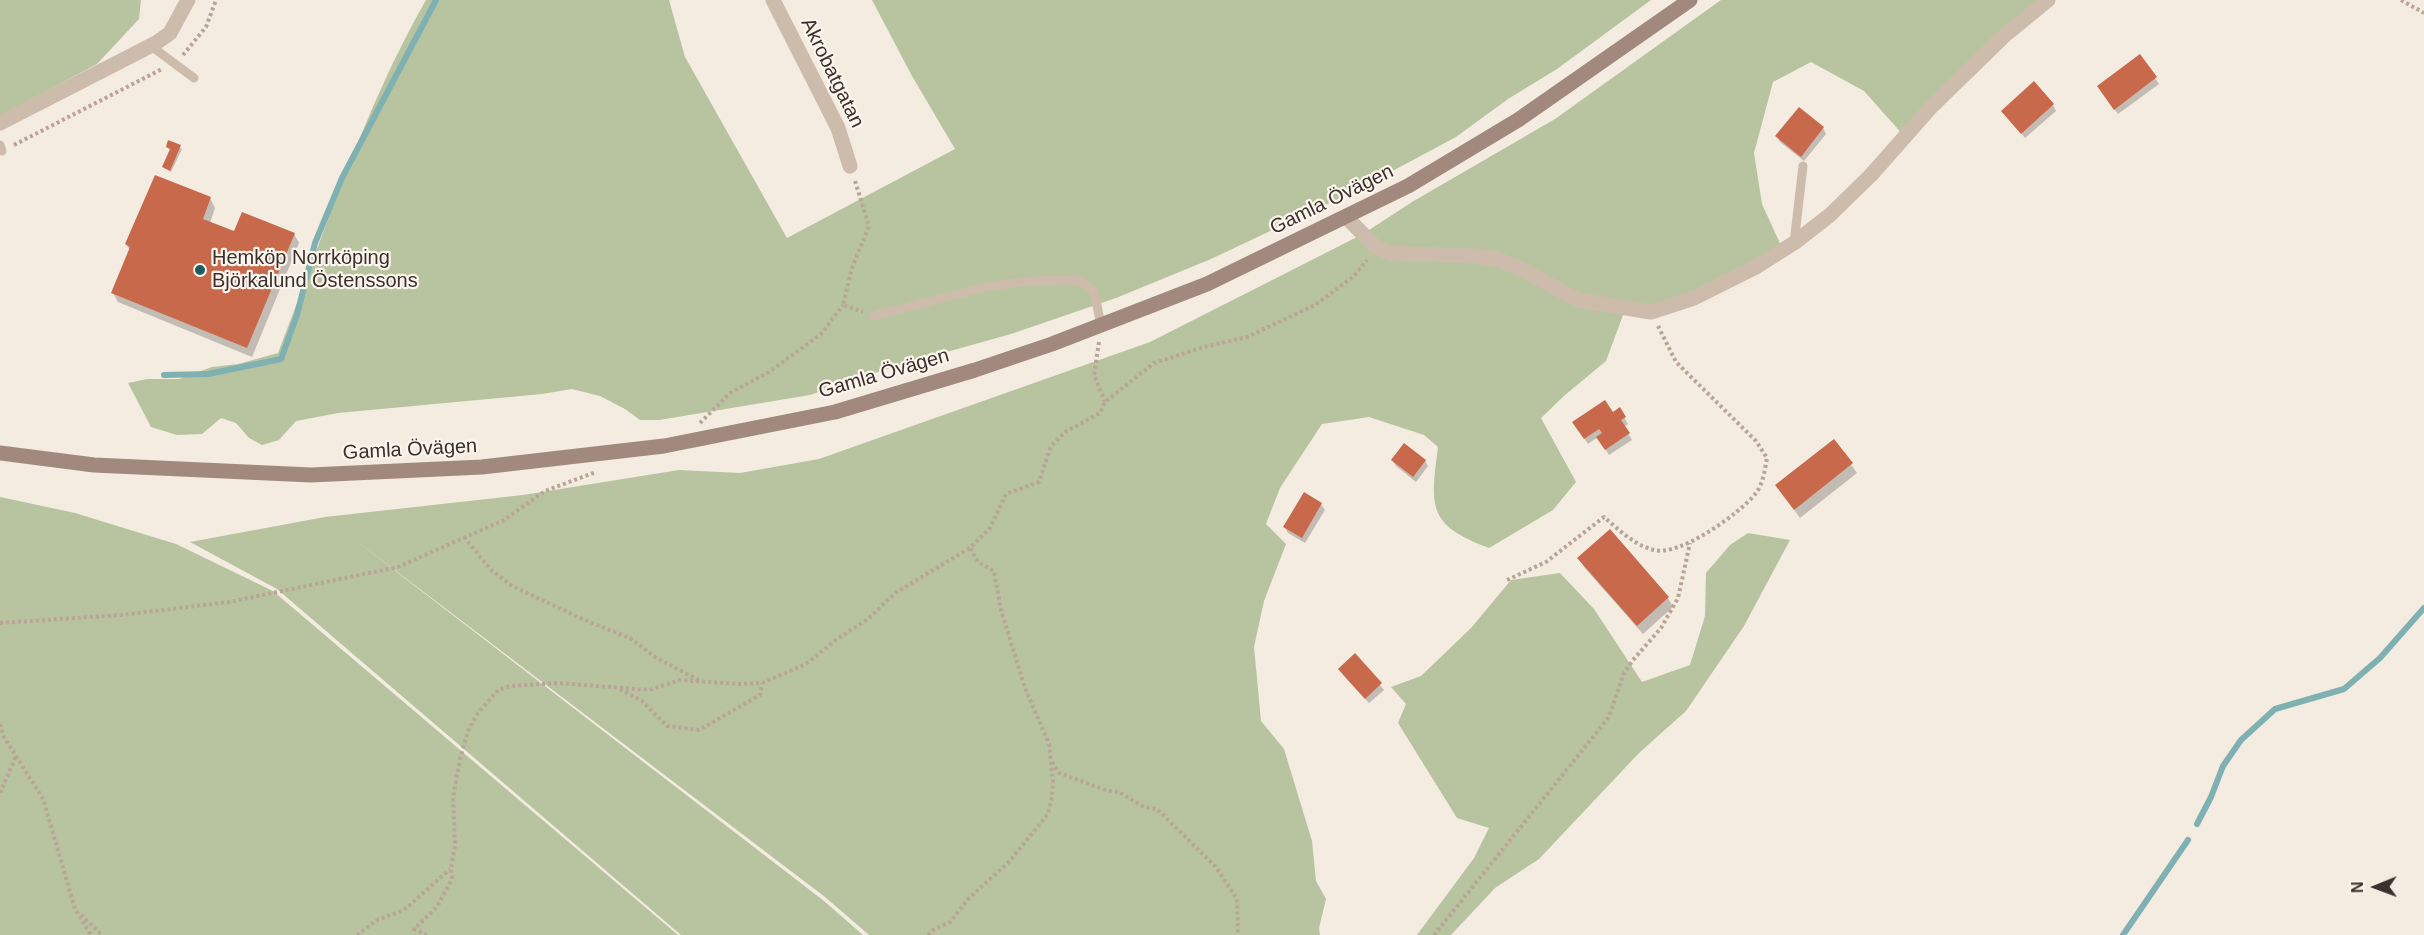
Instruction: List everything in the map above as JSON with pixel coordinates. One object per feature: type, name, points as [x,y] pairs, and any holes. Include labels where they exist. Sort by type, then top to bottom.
[{"type":"main road","name":"Gamla Övägen","points":[[0,453],[94,465],[311,475],[482,467],[664,446],[835,412],[975,370],[1207,284],[1408,186],[1518,120],[1690,0]]},
{"type":"street","points":[[0,123],[151,46],[170,33],[188,0]]},
{"type":"street","name":"Akrobatgatan","points":[[773,0],[838,128],[850,166]]},
{"type":"street","points":[[1346,217],[1377,248],[1391,253],[1497,259],[1521,269],[1578,300],[1651,312],[1694,298],[1756,267],[1794,243],[1830,215],[1871,175],[1932,106],[2004,36],[2048,0]]},
{"type":"lane","points":[[151,46],[194,78]]},
{"type":"lane","points":[[1794,243],[1803,166]]},
{"type":"lane","points":[[873,316],[990,286],[1059,279],[1079,280],[1094,291],[1101,325]]},
{"type":"path","points":[[1,148],[173,62],[198,39],[206,27],[216,0]]},
{"type":"path","points":[[2401,0],[2424,13]]},
{"type":"path","points":[[692,427],[701,422],[730,393],[769,372],[821,334],[843,305],[852,268],[869,226],[850,166]]},
{"type":"path","points":[[427,935],[414,929],[437,907],[452,879],[451,868],[455,846],[453,798],[468,731],[478,713],[498,690],[510,686],[558,683],[650,690],[680,680],[703,683],[762,683],[806,664],[837,639],[868,619],[895,593],[970,548],[990,528],[1006,494],[1040,482],[1051,446],[1065,432],[1100,413],[1105,402],[1154,363],[1204,347],[1247,337],[1315,305],[1354,276],[1377,248]]},
{"type":"path","points":[[843,305],[873,316]]},
{"type":"path","points":[[1507,580],[1545,562],[1604,517],[1628,538],[1656,551],[1690,543],[1727,520],[1757,493],[1767,458],[1756,441],[1676,362],[1651,312]]},
{"type":"path","points":[[1101,325],[1094,375],[1105,402]]},
{"type":"path","points":[[0,622],[161,611],[229,602],[363,572],[398,567],[504,520],[545,491],[606,468]]},
{"type":"path","points":[[464,537],[490,569],[512,586],[589,622],[630,638],[656,657],[703,683]]},
{"type":"path","points":[[1434,935],[1609,717],[1624,673],[1661,628],[1678,598],[1690,543]]},
{"type":"path","points":[[928,935],[950,922],[969,898],[1008,863],[1048,814],[1053,781],[1049,744],[1031,705],[1001,610],[994,571],[978,562],[970,548]]},
{"type":"path","points":[[617,687],[642,702],[667,726],[699,730],[760,695],[762,683]]},
{"type":"path","points":[[0,724],[4,737],[44,799],[75,909],[91,935]]},
{"type":"path","points":[[0,793],[16,756]]},
{"type":"path","points":[[1051,759],[1059,773],[1108,791],[1119,792],[1144,807],[1157,809],[1215,866],[1237,899],[1238,935]]},
{"type":"path","points":[[357,935],[377,920],[404,910],[451,868]]},
{"type":"path","points":[[75,909],[102,935]]},
{"type":"green space","points":[[0,0],[141,0],[139,19],[97,64],[0,116]]},
{"type":"green space","points":[[426,0],[669,0],[685,57],[787,238],[955,149],[912,76],[872,0],[1651,0],[1557,69],[1508,99],[1456,137],[1355,191],[1211,259],[1116,298],[1011,334],[893,367],[810,395],[659,420],[640,420],[600,396],[572,389],[542,394],[338,413],[296,421],[279,440],[262,445],[249,438],[236,423],[221,418],[202,434],[177,435],[151,427],[128,383],[147,379],[179,379],[212,367],[238,364],[278,353],[364,129],[403,42]]},
{"type":"green space","points":[[1721,0],[2048,0],[1905,137],[1864,91],[1811,62],[1773,82],[1754,153],[1762,204],[1783,250],[1651,312],[1626,307],[1606,361],[1541,418],[1576,482],[1553,510],[1489,548],[1454,531],[1444,522],[1438,512],[1434,485],[1438,447],[1424,435],[1369,417],[1322,424],[1280,488],[1266,524],[1286,544],[1264,601],[1254,647],[1261,721],[1284,749],[1312,841],[1316,881],[1326,899],[1319,928],[1320,935],[869,935],[825,897],[354,539],[824,901],[863,935],[681,935],[277,589],[190,542],[325,517],[523,495],[679,470],[740,473],[819,459],[1150,342],[1363,234],[1412,202],[1555,119]]},
{"type":"green space","points":[[0,497],[75,513],[176,544],[273,591],[678,935],[0,935]]},
{"type":"green space","points":[[1748,533],[1790,540],[1744,626],[1686,711],[1639,753],[1539,859],[1495,888],[1451,935],[1417,935],[1474,858],[1489,828],[1457,818],[1398,723],[1406,704],[1391,687],[1421,676],[1471,628],[1511,580],[1560,573],[1594,609],[1642,682],[1690,665],[1705,616],[1706,573],[1730,545]]},
{"type":"building","points":[[2140,54],[2157,77],[2114,110],[2097,86]]},
{"type":"building","points":[[2034,81],[2054,104],[2021,134],[2001,111]]},
{"type":"building","points":[[1799,107],[1824,127],[1801,157],[1775,136]]},
{"type":"building","points":[[168,140],[181,145],[170,171],[162,167],[170,149],[166,147]]},
{"type":"building","name":"Hemköp Norrköping Björkalund Östenssons","points":[[155,175],[211,197],[203,219],[234,231],[242,212],[295,233],[247,348],[111,293],[130,247],[125,244]]},
{"type":"building","points":[[1605,400],[1613,412],[1620,407],[1626,417],[1621,420],[1630,433],[1605,450],[1596,437],[1602,433],[1599,429],[1584,439],[1572,422]]},
{"type":"building","points":[[1834,439],[1853,463],[1794,510],[1775,485]]},
{"type":"building","points":[[1404,443],[1426,460],[1413,477],[1391,460]]},
{"type":"building","points":[[1304,492],[1322,503],[1302,538],[1283,527]]},
{"type":"building","points":[[1610,529],[1669,597],[1637,626],[1577,558]]},
{"type":"building","points":[[1355,653],[1382,683],[1365,699],[1338,669]]},
{"type":"waterway","points":[[164,375],[208,374],[281,359],[297,315],[315,243],[342,178],[436,0]]},
{"type":"waterway","points":[[2197,824],[2223,766],[2241,740],[2275,709],[2344,689],[2380,658],[2424,608]]},
{"type":"waterway","points":[[2123,935],[2188,840]]},
{"type":"place","name":"Hemköp Norrköping Björkalund Östenssons","points":[[200,270]]}]
